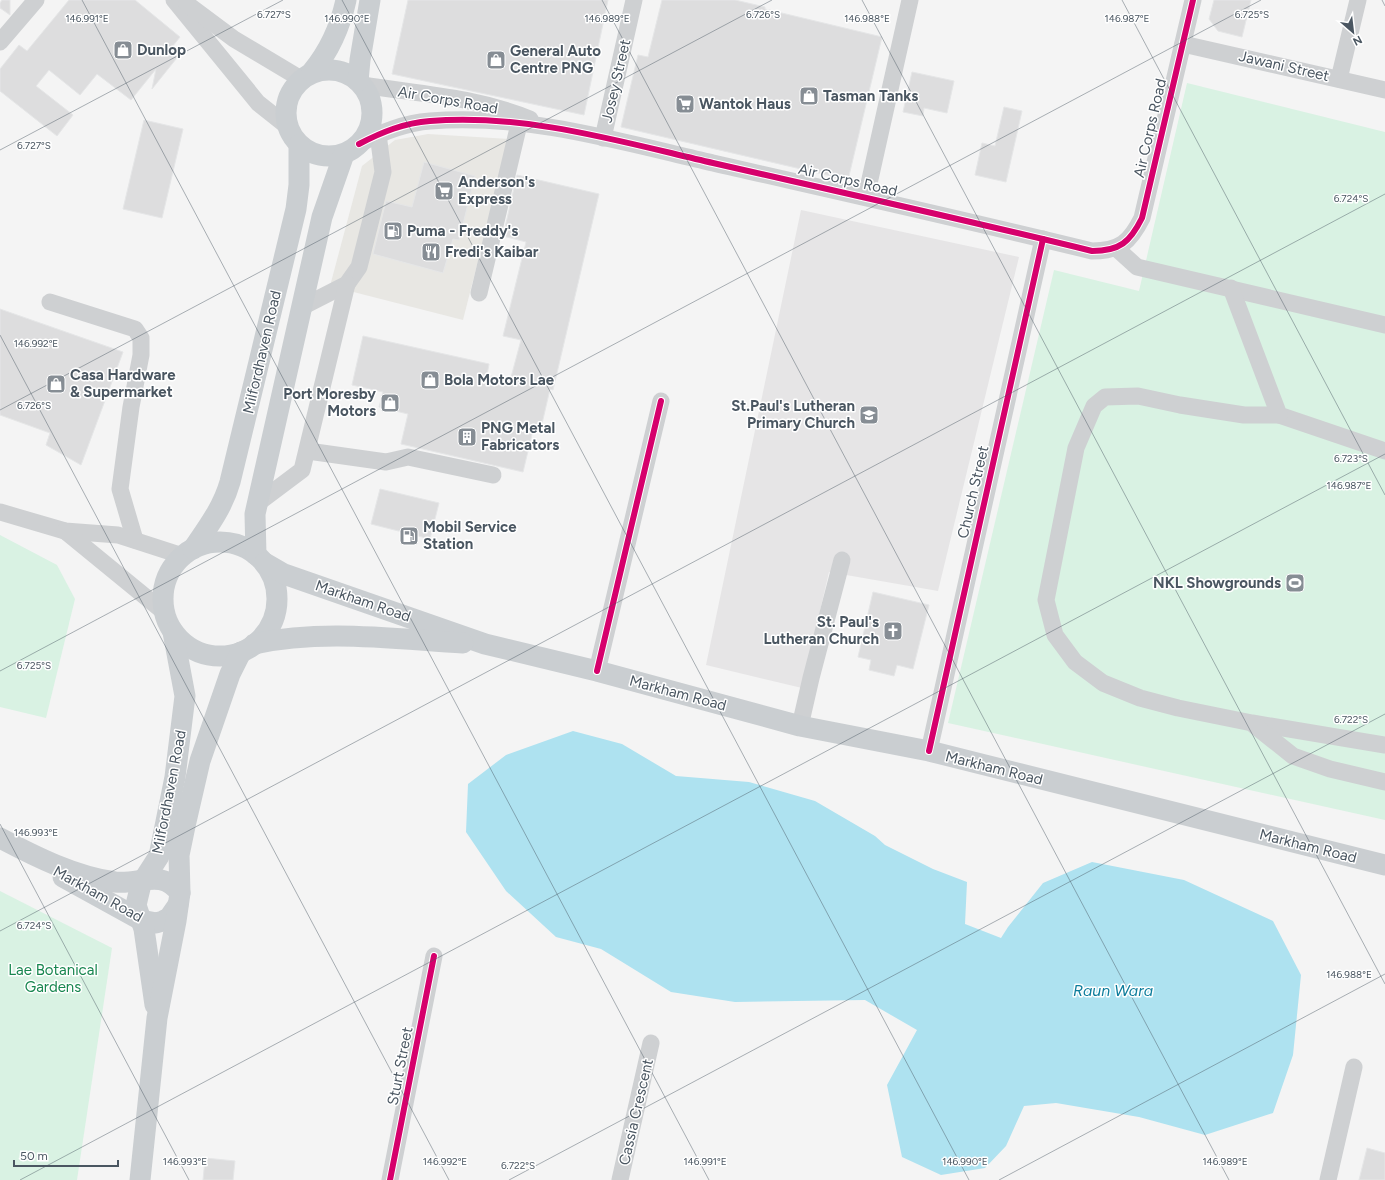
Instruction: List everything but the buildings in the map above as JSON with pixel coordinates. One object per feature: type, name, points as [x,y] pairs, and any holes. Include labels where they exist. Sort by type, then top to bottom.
[{"type":"main road","points":[[306,76],[326,69],[340,70],[353,76],[361,83],[370,97],[373,111],[371,124],[365,137],[351,149],[332,156],[320,156],[309,152],[299,145],[287,126],[285,109],[290,93],[306,76],[325,56],[340,24],[346,0]]},
{"type":"main road","points":[[361,83],[360,60],[370,0]]},
{"type":"main road","name":"Milfordhaven Road","points":[[188,552],[215,518],[226,496],[230,482],[296,209],[299,185],[299,145]]},
{"type":"main road","name":"Milfordhaven Road","points":[[260,559],[255,528],[258,503],[322,217],[351,149]]},
{"type":"main road","points":[[222,542],[240,546],[260,559],[273,579],[277,597],[274,615],[266,631],[247,648],[223,656],[204,654],[187,646],[173,632],[164,612],[162,598],[166,580],[174,564],[188,552],[204,544],[222,542]]},
{"type":"main road","name":"Markham Road","points":[[260,559],[284,574],[485,644],[597,671],[800,726],[929,751],[1385,865]]},
{"type":"main road","name":"Milfordhaven Road","points":[[157,1018],[141,920],[137,910],[136,899],[138,890],[159,856],[175,777],[185,696],[173,632]]},
{"type":"main road","name":"Markham Road","points":[[247,648],[277,639],[304,637],[485,644]]},
{"type":"main road","name":"Milfordhaven Road","points":[[140,1180],[157,1018],[173,946],[179,899],[179,854],[200,761],[230,674],[247,648]]},
{"type":"main road","name":"Markham Road","points":[[0,838],[37,857],[93,878],[125,883],[144,880],[165,880],[172,883],[179,899],[169,918],[156,922],[141,920],[68,880],[37,857]]},
{"type":"street","points":[[0,42],[36,0]]},
{"type":"street","points":[[174,0],[254,98],[287,126]]},
{"type":"street","points":[[182,0],[234,39],[306,76]]},
{"type":"street","name":"Josey Street","points":[[603,138],[634,0]]},
{"type":"street","points":[[866,197],[910,0]]},
{"type":"street","name":"Air Corps Road","points":[[351,149],[378,134],[400,126],[430,121],[470,120],[519,124],[603,138],[866,197],[1092,251],[1107,251],[1128,241],[1135,232],[1142,218],[1193,0]]},
{"type":"street","points":[[1339,79],[1358,0]]},
{"type":"street","name":"Jawani Street","points":[[1183,44],[1385,90]]},
{"type":"street","name":"Air Corps Road","points":[[361,83],[488,104],[554,129]]},
{"type":"street","points":[[480,293],[519,124]]},
{"type":"street","points":[[258,503],[302,470],[308,451],[347,284],[359,267],[382,172],[378,134]]},
{"type":"street","name":"Church Street","points":[[929,751],[1042,239]]},
{"type":"street","points":[[1116,248],[1137,267],[1385,325]]},
{"type":"street","points":[[302,307],[347,284]]},
{"type":"street","points":[[1231,288],[1279,415]]},
{"type":"street","points":[[50,302],[135,329],[141,338],[141,355],[131,407],[120,489],[135,540]]},
{"type":"street","points":[[1385,451],[1279,415],[1244,415],[1180,405],[1138,396],[1105,397],[1094,406],[1076,448],[1046,600],[1055,635],[1075,662],[1103,684],[1140,698],[1178,708],[1252,723],[1385,745]]},
{"type":"street","points":[[597,671],[661,401]]},
{"type":"street","points":[[308,451],[386,462],[408,457],[493,475]]},
{"type":"street","points":[[0,512],[65,531],[118,535],[188,552]]},
{"type":"street","points":[[65,531],[164,612]]},
{"type":"street","points":[[800,726],[842,560]]},
{"type":"street","points":[[1252,723],[1293,756],[1330,769],[1385,782]]},
{"type":"street","name":"Sturt Street","points":[[390,1180],[434,956]]},
{"type":"street","name":"Cassia Crescent","points":[[620,1180],[651,1043]]},
{"type":"street","points":[[1328,1180],[1354,1067]]},
{"type":"shaded area","points":[[428,134],[509,139],[463,320],[330,286],[362,166],[395,140]]},
{"type":"shaded area","name":"St.Paul's Lutheran Primary Church","points":[[801,210],[1019,257],[938,591],[829,572],[802,688],[706,665]]},
{"type":"green space","points":[[1187,83],[1385,132],[1385,820],[948,723],[1054,270],[1139,291]]},
{"type":"green space","points":[[0,535],[57,565],[75,599],[46,718],[0,707]]},
{"type":"green space","name":"Lae Botanical Gardens","points":[[0,891],[112,948],[77,1180],[0,1180]]},
{"type":"water","name":"Raun Wara","points":[[573,731],[622,744],[676,776],[749,782],[815,801],[875,836],[885,845],[933,869],[967,882],[965,924],[1001,938],[1043,883],[1092,862],[1184,880],[1273,921],[1301,975],[1293,1055],[1273,1113],[1205,1135],[1139,1117],[1056,1103],[1024,1106],[1006,1146],[985,1168],[941,1175],[902,1157],[887,1085],[917,1030],[865,1000],[735,1002],[671,992],[601,949],[556,937],[506,891],[466,832],[468,784],[506,755]]},
{"type":"cycle path","points":[[359,144],[393,129],[420,122],[466,120],[502,121],[537,125],[609,138],[1092,251],[1102,251],[1123,244],[1133,233],[1142,218],[1193,0]]},
{"type":"cycle path","points":[[929,751],[1043,239]]},
{"type":"cycle path","points":[[597,671],[661,401]]},
{"type":"cycle path","points":[[390,1180],[434,956]]},
{"type":"place","name":"Dunlop","points":[[123,50]]},
{"type":"place","name":"General Auto Centre PNG","points":[[496,60]]},
{"type":"place","name":"Tasman Tanks","points":[[809,96]]},
{"type":"place","name":"Wantok Haus","points":[[685,104]]},
{"type":"place","name":"Anderson's Express","points":[[444,191]]},
{"type":"place","name":"Puma - Freddy's","points":[[393,231]]},
{"type":"place","name":"Fredi's Kaibar","points":[[431,252]]},
{"type":"place","name":"Bola Motors Lae","points":[[430,380]]},
{"type":"place","name":"Casa Hardware & Supermarket","points":[[56,384]]},
{"type":"place","name":"Port Moresby Motors","points":[[390,403]]},
{"type":"place","name":"St.Paul's Lutheran Primary Church","points":[[869,415]]},
{"type":"place","name":"PNG Metal Fabricators","points":[[467,437]]},
{"type":"place","name":"Mobil Service Station","points":[[409,536]]},
{"type":"place","name":"NKL Showgrounds","points":[[1295,583]]},
{"type":"place","name":"St. Paul's Lutheran Church","points":[[893,631]]}]
